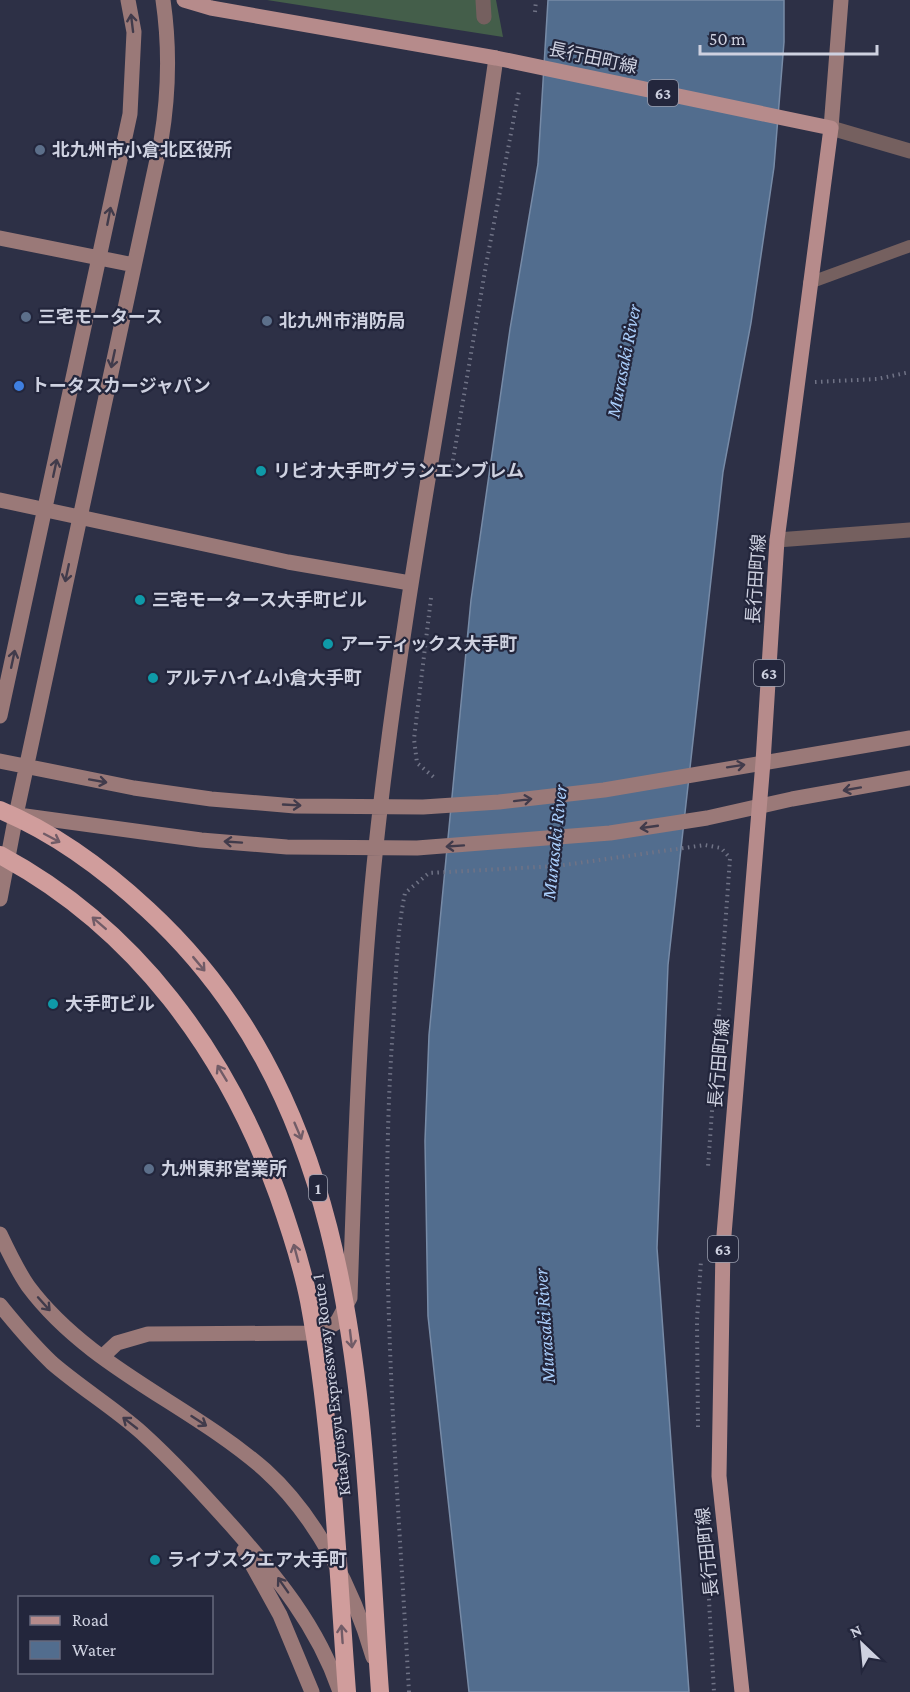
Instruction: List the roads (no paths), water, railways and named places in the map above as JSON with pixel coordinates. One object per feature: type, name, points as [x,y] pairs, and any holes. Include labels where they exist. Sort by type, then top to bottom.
[{"type":"highway","name":"Kitakyusyu Expressway Route 1","points":[[5,813],[66,845],[122,886],[175,935],[219,988],[250,1033],[275,1079],[297,1128],[325,1208],[345,1291],[364,1465],[382,1692]]},
{"type":"highway","name":"Kitakyusyu Expressway Route 1","points":[[0,855],[84,910],[146,967],[184,1015],[221,1070],[245,1114],[266,1164],[288,1224],[312,1320],[330,1468],[347,1692]]},
{"type":"main road","name":"長行田町線","points":[[184,0],[204,7],[496,58],[831,128],[777,540],[763,762],[723,1247],[719,1466],[742,1692]]},
{"type":"street","points":[[0,716],[101,258],[130,114],[134,32],[128,0]]},
{"type":"street","points":[[0,899],[5,813],[28,766],[169,97],[169,37],[163,0]]},
{"type":"street","points":[[483,0],[484,17]]},
{"type":"street","points":[[841,0],[831,128],[910,151]]},
{"type":"street","points":[[102,1357],[117,1343],[148,1334],[319,1333],[337,1322],[350,1298],[356,1127],[375,849],[410,583],[484,146],[496,58]]},
{"type":"street","points":[[0,238],[134,266]]},
{"type":"street","points":[[0,500],[288,562],[410,583]]},
{"type":"street","points":[[777,540],[910,530]]},
{"type":"street","points":[[0,761],[134,788],[211,799],[295,806],[423,807],[499,802],[604,790],[910,738]]},
{"type":"street","points":[[5,813],[201,840],[287,847],[417,848],[610,833],[707,818],[910,778]]},
{"type":"street","points":[[0,1234],[5,1260],[76,1337],[102,1357],[234,1444],[288,1494],[320,1540],[350,1595],[367,1635],[382,1692]]},
{"type":"street","points":[[0,1305],[26,1337],[53,1363],[141,1432],[189,1477],[276,1576],[304,1616],[324,1652],[340,1692]]},
{"type":"street","points":[[230,1524],[280,1615],[312,1692]]},
{"type":"lane","points":[[809,283],[910,246]]},
{"type":"water","name":"Murasaki River","points":[[548,0],[784,0],[784,42],[774,167],[751,323],[723,472],[668,965],[657,1248],[689,1692],[469,1692],[428,1316],[425,1141],[429,1035],[471,600],[510,329],[538,164]]},
{"type":"place","name":"北九州市小倉北区役所","points":[[40,150]]},
{"type":"place","name":"三宅モータース","points":[[26,317]]},
{"type":"place","name":"北九州市消防局","points":[[267,321]]},
{"type":"place","name":"トータスカージャパン","points":[[19,386]]},
{"type":"place","name":"リビオ大手町グランエンブレム","points":[[261,471]]},
{"type":"place","name":"三宅モータース大手町ビル","points":[[140,600]]},
{"type":"place","name":"アーティックス大手町","points":[[328,644]]},
{"type":"place","name":"アルテハイム小倉大手町","points":[[153,678]]},
{"type":"place","name":"大手町ビル","points":[[53,1004]]},
{"type":"place","name":"九州東邦営業所","points":[[149,1169]]},
{"type":"place","name":"ライブスクエア大手町","points":[[155,1560]]}]
